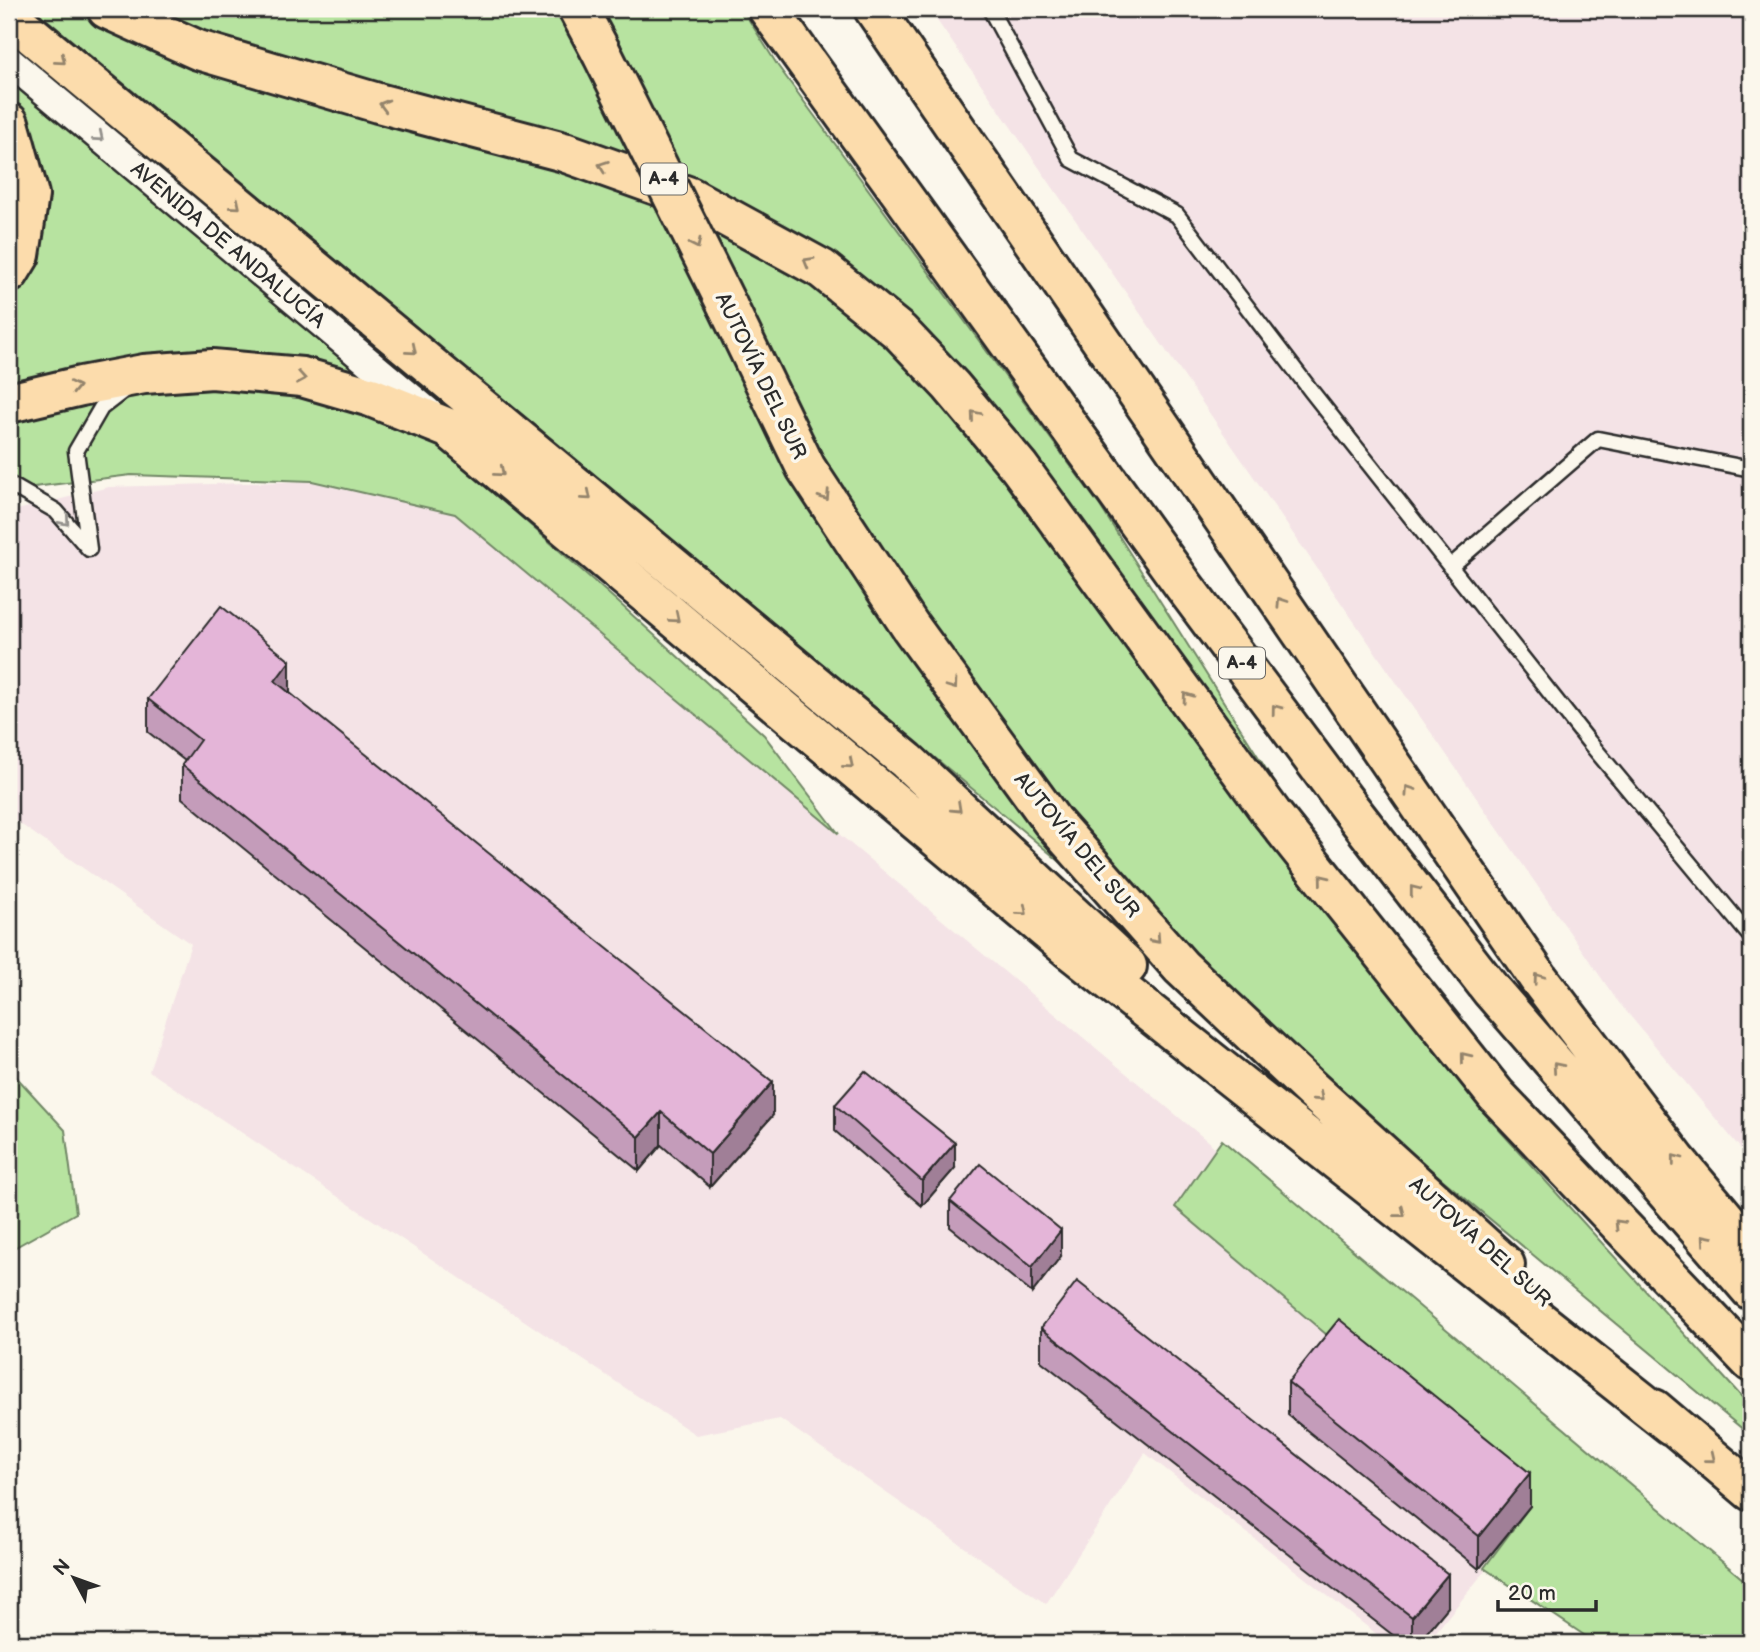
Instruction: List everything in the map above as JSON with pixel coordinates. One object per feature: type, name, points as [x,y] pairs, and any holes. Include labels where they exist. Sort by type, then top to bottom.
[{"type":"highway","points":[[107,9],[198,50],[378,103],[564,152],[690,197],[821,270],[900,332],[951,386],[1019,467],[1272,814],[1496,1095],[1751,1362]]},
{"type":"highway","name":"AUTOVÍA DEL SUR","points":[[578,9],[806,468],[910,626],[1052,821],[1181,967],[1549,1306],[1671,1425],[1751,1491]]},
{"type":"highway","name":"A-4","points":[[768,9],[1176,575],[1349,807],[1491,990],[1751,1290]]},
{"type":"highway","points":[[9,16],[907,761],[1347,1171]]},
{"type":"highway","points":[[883,19],[1539,979],[1677,1161],[1751,1248]]},
{"type":"highway","points":[[9,122],[29,195],[20,255],[9,273]]},
{"type":"highway","points":[[9,403],[144,374],[212,369],[302,377],[371,397],[448,428],[1068,948],[1671,1425]]},
{"type":"street","name":"AVENIDA DE ANDALUCÍA","points":[[9,61],[448,428]]},
{"type":"lane","points":[[990,9],[1071,159],[1177,215],[1312,392],[1588,742],[1751,937]]},
{"type":"lane","points":[[9,484],[56,511],[89,549],[76,452],[101,408],[144,374]]},
{"type":"lane","points":[[1450,567],[1598,439],[1751,469]]},
{"type":"shaded area","points":[[929,9],[1751,9],[1751,1161],[1616,999]]},
{"type":"shaded area","points":[[312,481],[455,514],[1217,1149],[1537,1506],[1427,1643],[1388,1643],[1145,1453],[1046,1604],[780,1419],[696,1435],[149,1071],[191,944],[9,816],[9,705],[13,693],[9,690],[9,512],[109,487]]},
{"type":"green space","points":[[34,9],[742,9],[778,66],[1100,506],[1482,1111],[1751,1407],[1751,1436]]},
{"type":"green space","points":[[9,79],[251,280],[618,602],[764,735],[839,834],[455,514],[312,481],[131,475],[9,490]]},
{"type":"green space","points":[[9,1069],[65,1130],[76,1213],[14,1248],[9,1256]]},
{"type":"green space","points":[[1222,1140],[1751,1586],[1751,1643],[1596,1643],[1484,1568],[1530,1506],[1175,1207]]},
{"type":"building","points":[[221,606],[290,661],[275,681],[773,1082],[710,1154],[661,1112],[639,1137],[182,765],[200,740],[148,699]]},
{"type":"building","points":[[865,1071],[955,1143],[922,1181],[835,1105]]},
{"type":"building","points":[[980,1164],[1061,1230],[1032,1267],[950,1201]]},
{"type":"building","points":[[1077,1281],[1448,1574],[1412,1617],[1041,1328]]},
{"type":"building","points":[[1339,1319],[1530,1473],[1479,1536],[1288,1382]]}]
